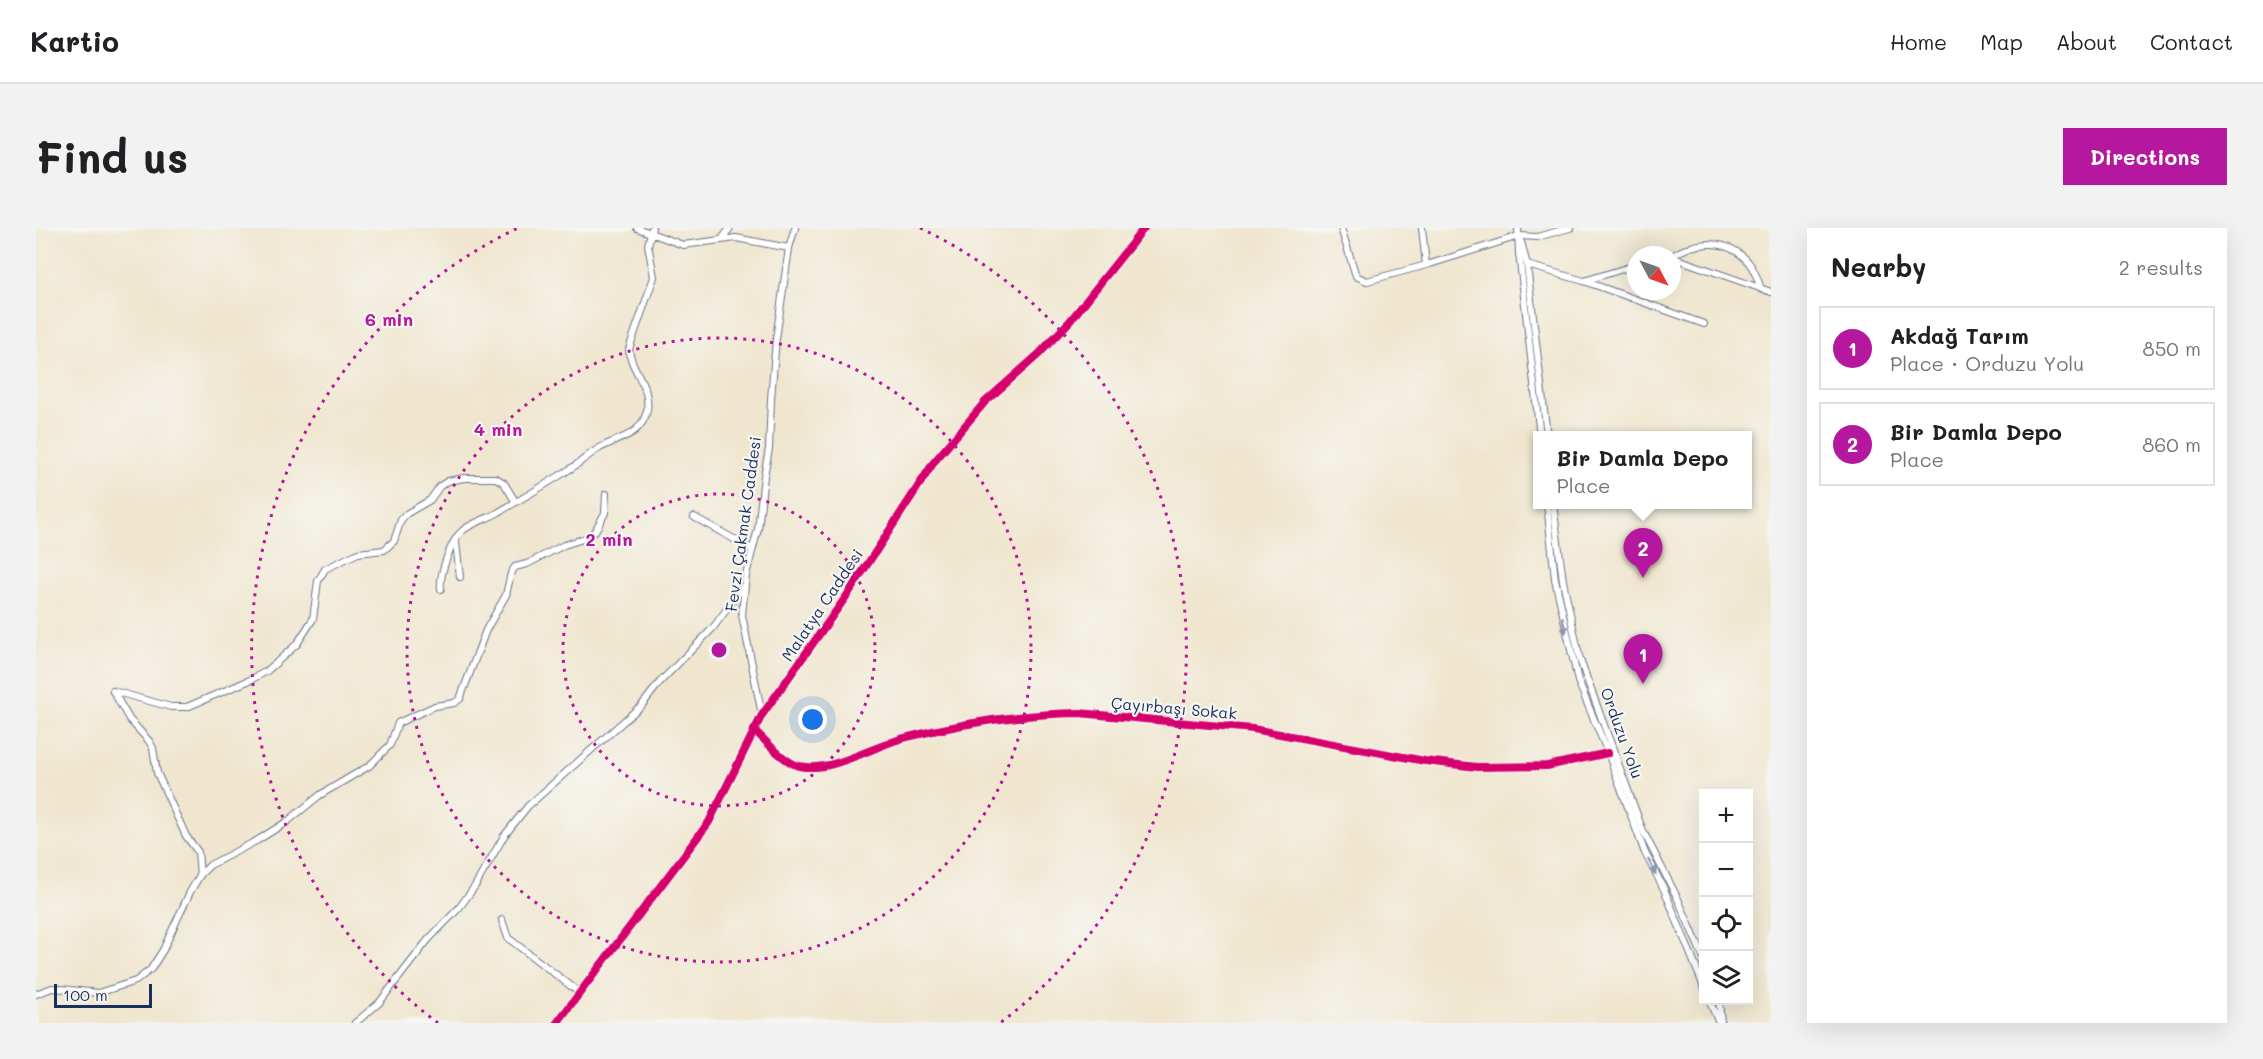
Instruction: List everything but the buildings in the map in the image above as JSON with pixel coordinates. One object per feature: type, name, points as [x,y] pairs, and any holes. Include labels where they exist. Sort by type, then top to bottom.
[{"type":"street","points":[[637,228],[651,230],[683,245],[736,238],[789,248]]},
{"type":"street","points":[[722,239],[730,228]]},
{"type":"street","name":"Fevzi Çakmak Caddesi","points":[[762,715],[742,615],[745,584],[758,529],[769,449],[773,368],[789,248],[795,228]]},
{"type":"street","name":"Malatya Caddesi","points":[[557,1023],[709,822],[762,715],[848,594],[934,462],[985,402],[1039,354],[1070,321],[1144,228]]},
{"type":"street","points":[[1341,228],[1356,276],[1367,281],[1519,236],[1537,237],[1570,228]]},
{"type":"street","points":[[1422,228],[1426,265]]},
{"type":"street","points":[[1518,228],[1540,431]]},
{"type":"street","points":[[441,589],[440,579],[455,539],[461,531],[500,512],[564,473],[601,447],[631,434],[644,420],[647,408],[646,391],[629,356],[629,349],[654,277],[648,244],[651,230]]},
{"type":"street","points":[[1519,236],[1527,265],[1547,431]]},
{"type":"street","points":[[1681,250],[1709,243],[1731,248],[1750,264],[1761,290]]},
{"type":"street","points":[[1681,259],[1771,292]]},
{"type":"street","points":[[1527,265],[1590,281],[1704,324]]},
{"type":"street","points":[[1590,281],[1627,268]]},
{"type":"street","points":[[200,875],[198,852],[186,836],[157,773],[153,748],[129,719],[113,691],[171,708],[187,706],[250,680],[267,671],[297,644],[313,619],[318,581],[325,569],[358,553],[384,550],[394,542],[401,519],[430,501],[440,486],[448,481],[464,478],[496,478],[504,483],[515,501]]},
{"type":"street","points":[[36,994],[52,988],[98,993],[136,981],[151,969],[163,950],[200,875],[210,865],[258,840],[288,821],[320,795],[374,762],[390,745],[398,723],[435,706],[454,703],[459,699],[486,630],[506,595],[511,573],[515,567],[527,564],[564,545],[586,538],[595,531],[605,513],[606,494]]},
{"type":"street","points":[[1548,509],[1555,579],[1578,681],[1608,753],[1645,853],[1664,889],[1699,975]]},
{"type":"street","name":"Orduzu Yolu","points":[[1554,509],[1563,581],[1580,660],[1643,831],[1678,899],[1701,951]]},
{"type":"street","points":[[694,517],[752,549]]},
{"type":"street","points":[[455,539],[460,577]]},
{"type":"street","points":[[355,1023],[379,1003],[428,940],[459,908],[475,886],[504,836],[528,806],[642,705],[660,681],[713,628],[745,584]]},
{"type":"street","name":"Çayırbaşı Sokak","points":[[754,729],[786,759],[796,766],[806,767],[850,759],[901,739],[943,729],[1006,717],[1080,713],[1253,729],[1425,761],[1477,767],[1547,766],[1608,753]]},
{"type":"street","points":[[502,921],[508,938],[580,993]]},
{"type":"street","points":[[1711,1005],[1720,1023]]},
{"type":"street","points":[[1719,1005],[1720,1023]]},
{"type":"cycle path","points":[[557,1023],[709,822],[762,715],[848,594],[934,462],[985,402],[1039,354],[1070,321],[1144,228]]},
{"type":"cycle path","points":[[754,730],[788,761],[799,766],[812,767],[839,762],[904,738],[947,728],[1013,717],[1079,713],[1253,729],[1425,761],[1477,767],[1547,766],[1608,753]]},
{"type":"place","name":"Bir Damla Depo","points":[[1643,578]]},
{"type":"place","name":"Akdağ Tarım","points":[[1643,684]]}]
